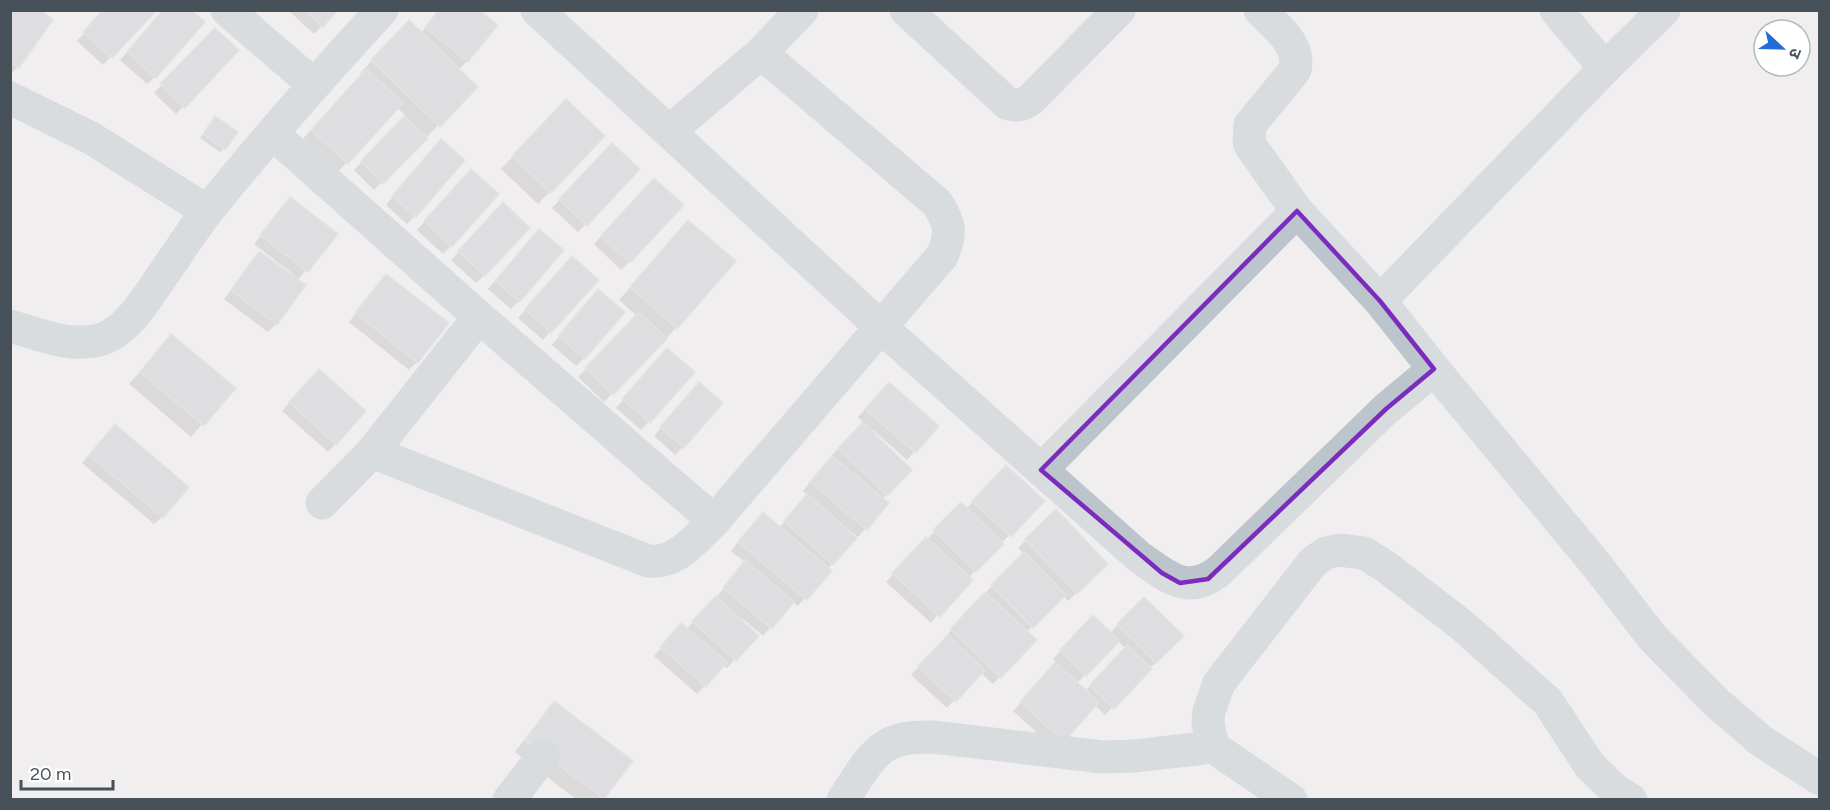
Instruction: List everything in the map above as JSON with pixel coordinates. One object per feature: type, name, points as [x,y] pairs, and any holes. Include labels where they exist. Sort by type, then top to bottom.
[{"type":"street","points":[[227,10],[313,84]]},
{"type":"street","points":[[10,326],[79,343],[100,340],[115,333],[129,320],[153,289],[207,211],[313,84],[382,10]]},
{"type":"street","points":[[537,10],[882,328],[1041,470],[1138,556],[1180,583],[1196,584],[1218,572],[1386,409],[1434,369]]},
{"type":"street","points":[[670,131],[761,53],[802,10]]},
{"type":"street","points":[[906,10],[1008,104],[1014,105],[1022,105],[1030,100],[1119,10]]},
{"type":"street","points":[[1260,10],[1286,37],[1295,51],[1297,61],[1295,70],[1250,125],[1249,142],[1297,211],[1380,301],[1598,567],[1653,638],[1717,703],[1760,740],[1815,767]]},
{"type":"street","points":[[1556,10],[1605,68]]},
{"type":"street","points":[[1380,301],[1664,10]]},
{"type":"street","points":[[372,452],[648,561],[658,562],[680,554],[714,521],[942,256],[949,229],[946,216],[937,203],[761,53]]},
{"type":"street","points":[[10,98],[91,138],[207,211]]},
{"type":"street","points":[[273,134],[478,317],[714,521]]},
{"type":"street","points":[[1041,470],[1297,211]]},
{"type":"street","points":[[322,503],[372,452],[478,317]]},
{"type":"street","points":[[1213,747],[1208,723],[1209,711],[1219,683],[1313,562],[1326,553],[1339,549],[1364,553],[1385,566],[1472,634],[1548,702],[1590,766],[1615,790],[1631,800]]},
{"type":"street","points":[[843,800],[876,753],[894,741],[933,737],[1103,757],[1134,756],[1213,747],[1292,800]]},
{"type":"street","points":[[509,800],[544,755]]},
{"type":"highlighted area","points":[[1297,211],[1380,301],[1434,369],[1386,409],[1208,579],[1180,583],[1162,573],[1041,470]]},
{"type":"building","points":[[10,10],[41,10],[53,20],[19,68],[10,62]]},
{"type":"building","points":[[103,10],[157,10],[112,58],[83,32]]},
{"type":"building","points":[[163,10],[191,10],[205,22],[156,78],[127,52]]},
{"type":"building","points":[[304,10],[338,10],[323,27]]},
{"type":"building","points":[[439,10],[479,10],[498,25],[468,62],[425,27]]},
{"type":"building","points":[[409,20],[478,87],[440,127],[371,60]]},
{"type":"building","points":[[215,28],[239,50],[185,108],[160,84]]},
{"type":"building","points":[[366,69],[403,103],[348,164],[311,130]]},
{"type":"building","points":[[566,99],[605,136],[551,193],[512,156]]},
{"type":"building","points":[[215,116],[238,132],[225,150],[203,134]]},
{"type":"building","points":[[404,116],[428,138],[383,184],[361,161]]},
{"type":"building","points":[[441,139],[465,160],[416,217],[392,196]]},
{"type":"building","points":[[612,143],[640,169],[587,226],[559,199]]},
{"type":"building","points":[[471,169],[499,194],[452,247],[424,221]]},
{"type":"building","points":[[654,178],[684,205],[630,263],[601,236]]},
{"type":"building","points":[[290,197],[338,234],[308,272],[260,235]]},
{"type":"building","points":[[503,202],[530,228],[485,276],[458,251]]},
{"type":"building","points":[[688,220],[736,261],[677,329],[630,287]]},
{"type":"building","points":[[539,229],[564,250],[520,302],[495,281]]},
{"type":"building","points":[[259,251],[306,285],[277,325],[231,290]]},
{"type":"building","points":[[572,256],[599,280],[551,333],[525,309]]},
{"type":"building","points":[[386,274],[449,323],[418,363],[355,313]]},
{"type":"building","points":[[598,289],[625,312],[585,359],[558,336]]},
{"type":"building","points":[[639,312],[667,339],[613,395],[585,368]]},
{"type":"building","points":[[171,334],[236,388],[204,426],[140,372]]},
{"type":"building","points":[[667,348],[695,372],[650,423],[622,399]]},
{"type":"building","points":[[319,369],[366,411],[336,445],[289,402]]},
{"type":"building","points":[[699,382],[723,403],[684,448],[660,427]]},
{"type":"building","points":[[889,382],[939,426],[916,453],[865,409]]},
{"type":"building","points":[[863,422],[912,470],[887,496],[838,448]]},
{"type":"building","points":[[115,424],[189,487],[163,518],[89,455]]},
{"type":"building","points":[[832,456],[889,503],[867,530],[810,482]]},
{"type":"building","points":[[1006,465],[1045,501],[1011,537],[972,501]]},
{"type":"building","points":[[807,494],[857,538],[833,565],[784,521]]},
{"type":"building","points":[[961,502],[1004,544],[976,572],[933,530]]},
{"type":"building","points":[[1056,509],[1108,564],[1077,594],[1025,539]]},
{"type":"building","points":[[763,512],[832,571],[807,600],[738,542]]},
{"type":"building","points":[[926,537],[973,580],[940,617],[892,573]]},
{"type":"building","points":[[1024,552],[1066,595],[1033,628],[991,585]]},
{"type":"building","points":[[745,560],[794,602],[772,629],[723,588]]},
{"type":"building","points":[[985,592],[1037,640],[1001,678],[950,629]]},
{"type":"building","points":[[716,596],[759,636],[736,661],[692,621]]},
{"type":"building","points":[[1144,597],[1184,636],[1156,663],[1117,624]]},
{"type":"building","points":[[1093,615],[1120,641],[1086,676],[1060,650]]},
{"type":"building","points":[[681,623],[727,662],[706,687],[660,647]]},
{"type":"building","points":[[948,635],[985,670],[956,702],[918,666]]},
{"type":"building","points":[[1127,645],[1152,669],[1114,709],[1090,685]]},
{"type":"building","points":[[1055,662],[1099,702],[1064,742],[1020,702]]},
{"type":"building","points":[[554,701],[633,761],[604,799],[525,740]]}]
